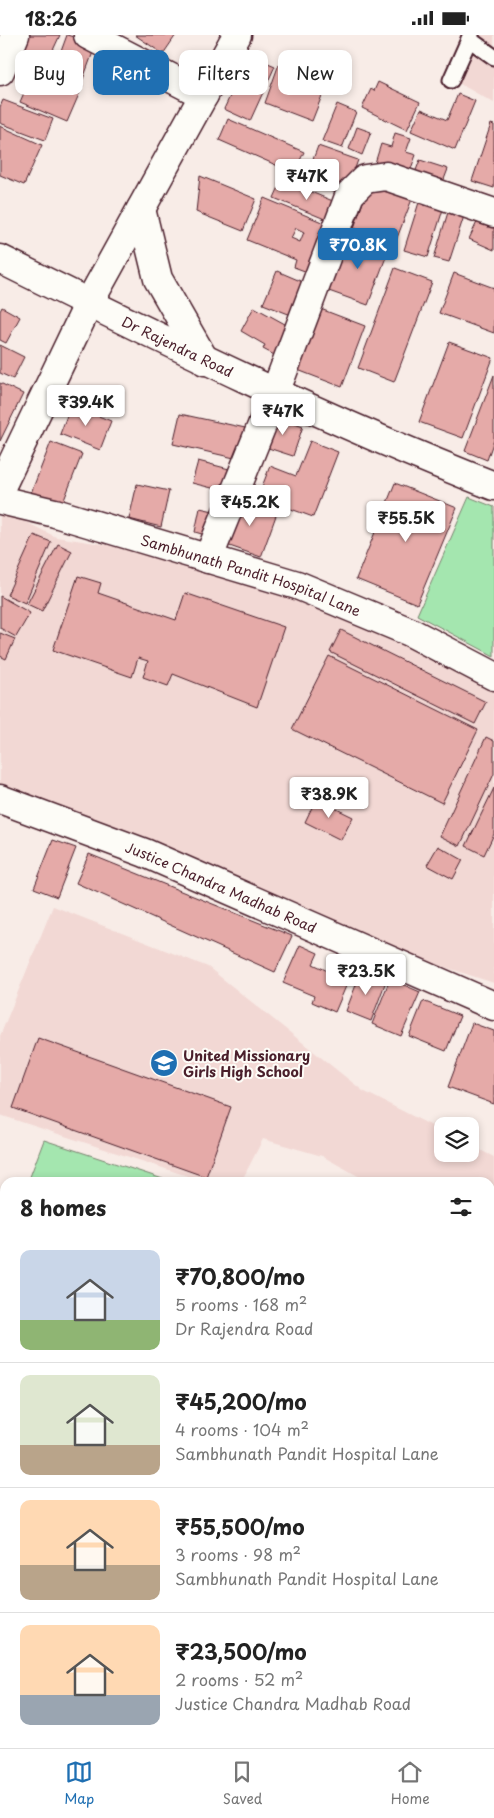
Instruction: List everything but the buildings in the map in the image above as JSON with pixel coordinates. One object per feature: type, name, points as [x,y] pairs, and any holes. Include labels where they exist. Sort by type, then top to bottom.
[{"type":"street","points":[[0,71],[15,35]]},
{"type":"street","points":[[88,35],[179,82]]},
{"type":"street","points":[[229,50],[237,35]]},
{"type":"street","points":[[0,489],[89,303],[204,95]]},
{"type":"street","points":[[208,559],[275,393],[350,194],[365,179],[386,176],[494,213]]},
{"type":"street","points":[[141,209],[158,279],[205,361]]},
{"type":"street","name":"Dr Rajendra Road","points":[[0,259],[205,361],[395,447],[494,486]]},
{"type":"street","name":"Sambhunath Pandit Hospital Lane","points":[[0,500],[54,513],[297,585],[410,632],[494,676]]},
{"type":"street","name":"Justice Chandra Madhab Road","points":[[0,799],[145,853],[494,1006]]},
{"type":"lane","points":[[451,80],[470,37],[494,57]]},
{"type":"shaded area","points":[[478,35],[494,35],[494,103],[451,79]]},
{"type":"shaded area","points":[[2,510],[56,537],[148,551],[318,602],[409,640],[494,690],[494,983],[389,949],[0,788],[0,515]]},
{"type":"shaded area","name":"United Missionary Girls High School","points":[[53,906],[208,967],[363,1091],[434,1127],[434,1162],[479,1162],[479,1150],[494,1157],[494,1177],[360,1177],[322,1156],[263,1139],[244,1177],[191,1177],[0,1115],[0,1036]]},
{"type":"green space","points":[[469,497],[494,507],[494,656],[417,615]]},
{"type":"green space","points":[[44,1140],[157,1177],[30,1177]]},
{"type":"place","name":"United Missionary Girls High School","points":[[164,1063]]}]
